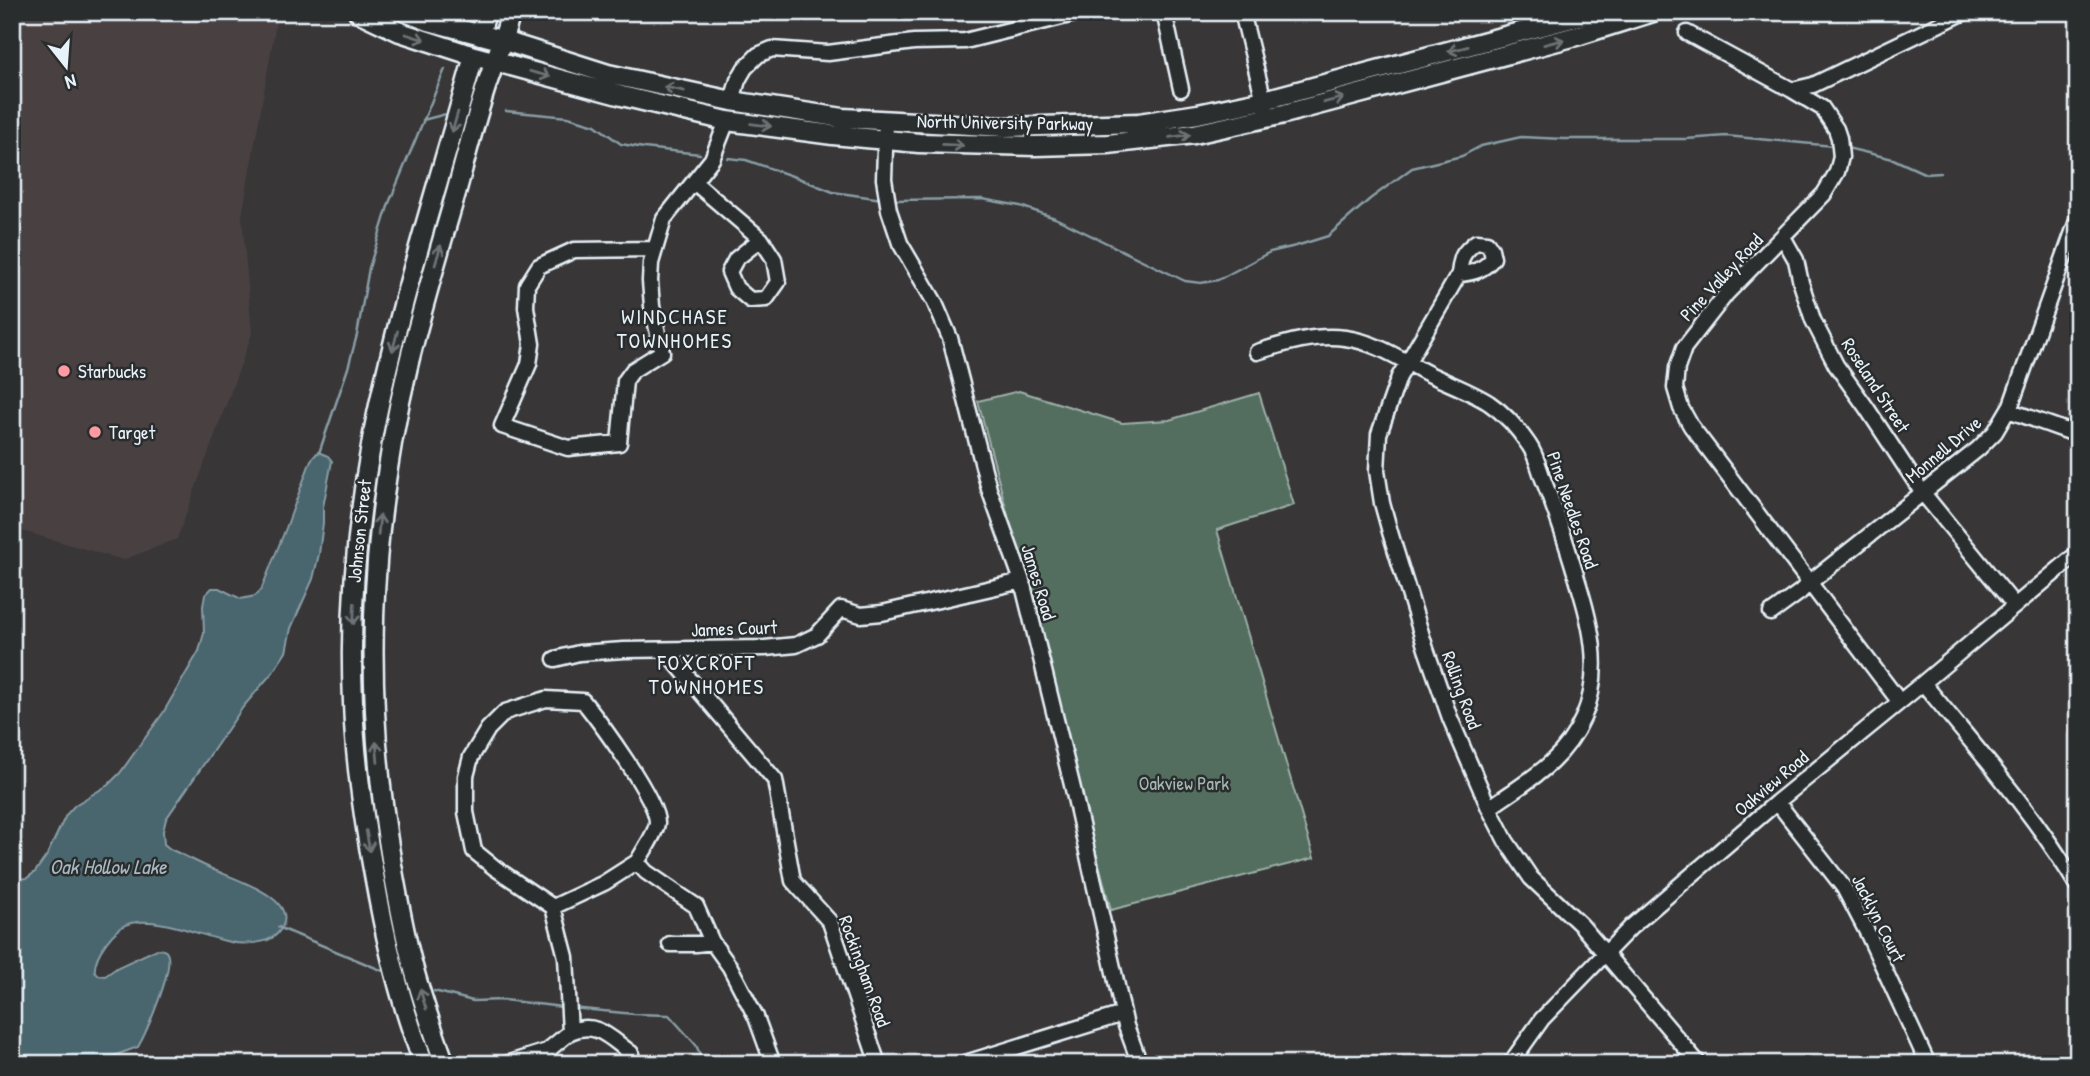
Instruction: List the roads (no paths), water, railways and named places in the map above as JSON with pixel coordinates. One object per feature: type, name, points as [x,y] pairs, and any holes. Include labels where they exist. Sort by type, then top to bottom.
[{"type":"main road","name":"North University Parkway","points":[[358,12],[400,32],[474,56],[727,121],[833,135],[970,146],[1108,144],[1194,134],[1266,109],[1595,12]]},
{"type":"main road","name":"North University Parkway","points":[[405,12],[608,74],[732,101],[843,118],[1005,127],[1112,125],[1266,109],[1580,35],[1653,12]]},
{"type":"main road","name":"Johnson Street","points":[[480,35],[486,12]]},
{"type":"main road","name":"Johnson Street","points":[[444,1064],[413,966],[384,819],[374,716],[372,635],[375,573],[380,512],[408,369],[484,95],[512,12]]},
{"type":"main road","name":"Johnson Street","points":[[424,1064],[394,971],[366,832],[353,702],[355,587],[362,508],[376,422],[406,297],[474,56]]},
{"type":"street","points":[[732,101],[738,80],[745,68],[758,55],[772,50],[828,53],[914,42],[965,41],[1082,12]]},
{"type":"street","points":[[1164,12],[1181,89]]},
{"type":"street","points":[[1242,12],[1266,109]]},
{"type":"street","points":[[1793,90],[1813,85],[1965,12]]},
{"type":"street","name":"Pine Valley Road","points":[[1687,33],[1822,108],[1839,138],[1841,157],[1830,187],[1727,293],[1684,348],[1677,368],[1675,388],[1681,408],[1691,426],[1899,701]]},
{"type":"street","name":"Johnson Street","points":[[474,56],[480,35]]},
{"type":"street","points":[[656,248],[574,250],[539,266],[527,285],[526,307],[533,344],[529,363],[502,426],[568,449],[619,443],[625,381],[633,370],[662,352],[652,306],[650,281],[651,263],[656,248],[664,219],[712,159],[727,121]]},
{"type":"street","name":"James Road","points":[[886,121],[885,190],[894,227],[905,253],[934,301],[950,338],[989,489],[1022,581],[1073,789],[1123,1014],[1140,1064]]},
{"type":"street","points":[[694,182],[761,239]]},
{"type":"street","name":"Monnell Drive","points":[[1771,613],[1978,449],[1995,432],[2008,410],[2075,237],[2078,218]]},
{"type":"street","name":"Roseland Street","points":[[1783,237],[1796,260],[1801,284],[1814,320],[1836,365],[1922,492],[2015,606]]},
{"type":"street","name":"Rolling Road","points":[[1459,274],[1399,377],[1379,434],[1377,471],[1382,503],[1426,649],[1450,718],[1506,841],[1531,877],[1581,925],[1699,1064]]},
{"type":"street","name":"Pine Needles Road","points":[[1257,352],[1313,338],[1342,337],[1374,344],[1489,404],[1519,431],[1531,447],[1557,513],[1590,621],[1594,648],[1592,693],[1583,719],[1565,748],[1524,786],[1489,808]]},
{"type":"street","points":[[2008,410],[2078,435]]},
{"type":"street","name":"Oakview Road","points":[[1510,1064],[1542,1019],[1631,927],[1777,802],[2078,553]]},
{"type":"street","name":"James Court","points":[[555,659],[579,653],[624,650],[796,645],[817,635],[841,609],[861,615],[882,614],[1022,581]]},
{"type":"street","name":"Rockingham Road","points":[[665,650],[775,780],[793,881],[830,922],[878,1064]]},
{"type":"street","points":[[1923,683],[2031,815],[2078,887]]},
{"type":"street","points":[[553,906],[604,883],[637,862],[657,822],[652,808],[611,736],[583,701],[545,699],[505,712],[488,729],[471,757],[466,776],[466,812],[474,851],[553,906],[566,957],[566,997],[570,1032]]},
{"type":"street","name":"Jacklyn Court","points":[[1777,802],[1844,888],[1928,1064]]},
{"type":"street","points":[[637,862],[696,906],[712,942],[730,967],[757,1017],[773,1064]]},
{"type":"street","points":[[670,944],[712,942]]},
{"type":"street","points":[[962,1064],[1123,1014]]},
{"type":"street","points":[[506,1064],[547,1051],[582,1026],[598,1030],[631,1053],[632,1064]]},
{"type":"water","name":"Oak Hollow Lake","points":[[318,452],[332,461],[323,507],[319,554],[313,579],[291,628],[286,652],[243,707],[166,819],[163,831],[164,844],[170,849],[265,893],[283,911],[284,922],[273,937],[262,942],[248,943],[230,942],[155,923],[125,925],[101,950],[95,965],[98,975],[105,976],[157,949],[166,952],[168,961],[159,1000],[138,1047],[99,1064],[12,1064],[12,880],[27,878],[35,872],[47,855],[66,815],[75,805],[108,785],[120,773],[163,713],[199,651],[204,633],[205,595],[212,588],[219,588],[241,599],[255,596],[261,590],[311,460]]},
{"type":"waterway","points":[[319,453],[348,368],[369,268],[389,203],[445,69]]},
{"type":"waterway","points":[[506,111],[568,117],[595,125],[621,144],[700,154]]},
{"type":"waterway","points":[[423,120],[446,114]]},
{"type":"waterway","points":[[892,200],[982,199],[1020,206],[1055,218],[1185,281],[1201,283],[1218,280],[1270,252],[1328,236],[1370,199],[1412,168],[1462,156],[1481,146],[1521,137],[1686,139],[1726,136],[1833,146]]},
{"type":"waterway","points":[[1847,148],[1893,159],[1926,174],[1940,173]]},
{"type":"waterway","points":[[728,158],[746,160],[833,192],[882,199]]},
{"type":"waterway","points":[[278,927],[388,973]]},
{"type":"waterway","points":[[434,991],[473,1001],[504,1000],[562,1007]]},
{"type":"waterway","points":[[572,1008],[669,1015],[696,1045],[704,1064]]},
{"type":"place","name":"Starbucks","points":[[64,371]]},
{"type":"place","name":"Target","points":[[95,432]]},
{"type":"district","name":"WINDCHASE TOWNHOMES","points":[[675,328]]},
{"type":"district","name":"FOXCROFT TOWNHOMES","points":[[707,674]]},
{"type":"park label","name":"Oakview Park","points":[[1184,783]]}]
